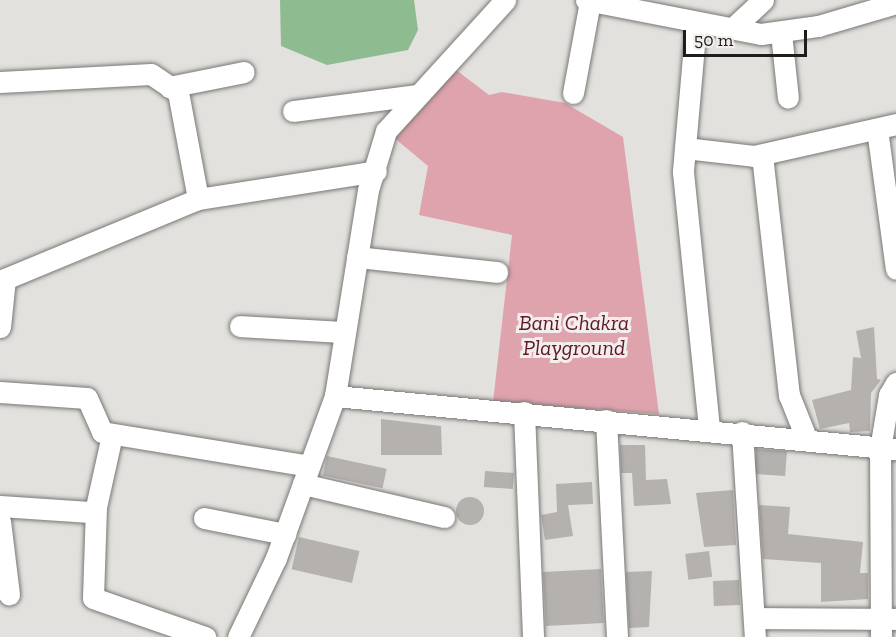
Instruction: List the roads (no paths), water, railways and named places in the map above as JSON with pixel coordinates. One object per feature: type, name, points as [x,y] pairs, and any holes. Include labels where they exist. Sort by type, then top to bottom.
[{"type":"street","points":[[238,637],[285,534],[335,396],[357,257],[386,131],[505,0]]},
{"type":"street","points":[[573,93],[588,0],[732,28],[781,33],[896,3]]},
{"type":"street","points":[[732,28],[763,0]]},
{"type":"street","points":[[696,21],[685,148],[709,428]]},
{"type":"street","points":[[781,33],[788,98]]},
{"type":"street","points":[[169,87],[244,72]]},
{"type":"street","points":[[0,82],[143,73],[169,87],[182,103],[198,199]]},
{"type":"street","points":[[293,111],[417,95]]},
{"type":"street","points":[[685,148],[762,155],[826,136],[887,126],[896,268]]},
{"type":"street","points":[[762,155],[787,384],[807,440]]},
{"type":"street","points":[[0,327],[3,280],[198,199],[376,171]]},
{"type":"street","points":[[357,257],[497,272]]},
{"type":"street","points":[[240,326],[345,332]]},
{"type":"street","points":[[742,432],[754,627],[885,625],[889,394],[896,383]]},
{"type":"street","points":[[0,392],[87,398],[96,426],[112,435],[306,475],[444,517]]},
{"type":"street","points":[[335,396],[709,428],[888,449]]},
{"type":"street","points":[[524,412],[533,637]]},
{"type":"street","points":[[606,420],[617,637]]},
{"type":"street","points":[[112,435],[96,507],[93,598],[205,637]]},
{"type":"street","points":[[0,506],[78,514],[96,507]]},
{"type":"street","points":[[204,518],[285,534]]},
{"type":"street","points":[[0,521],[9,594]]},
{"type":"park label","name":"Bani Chakra Playground","points":[[574,334]]}]
